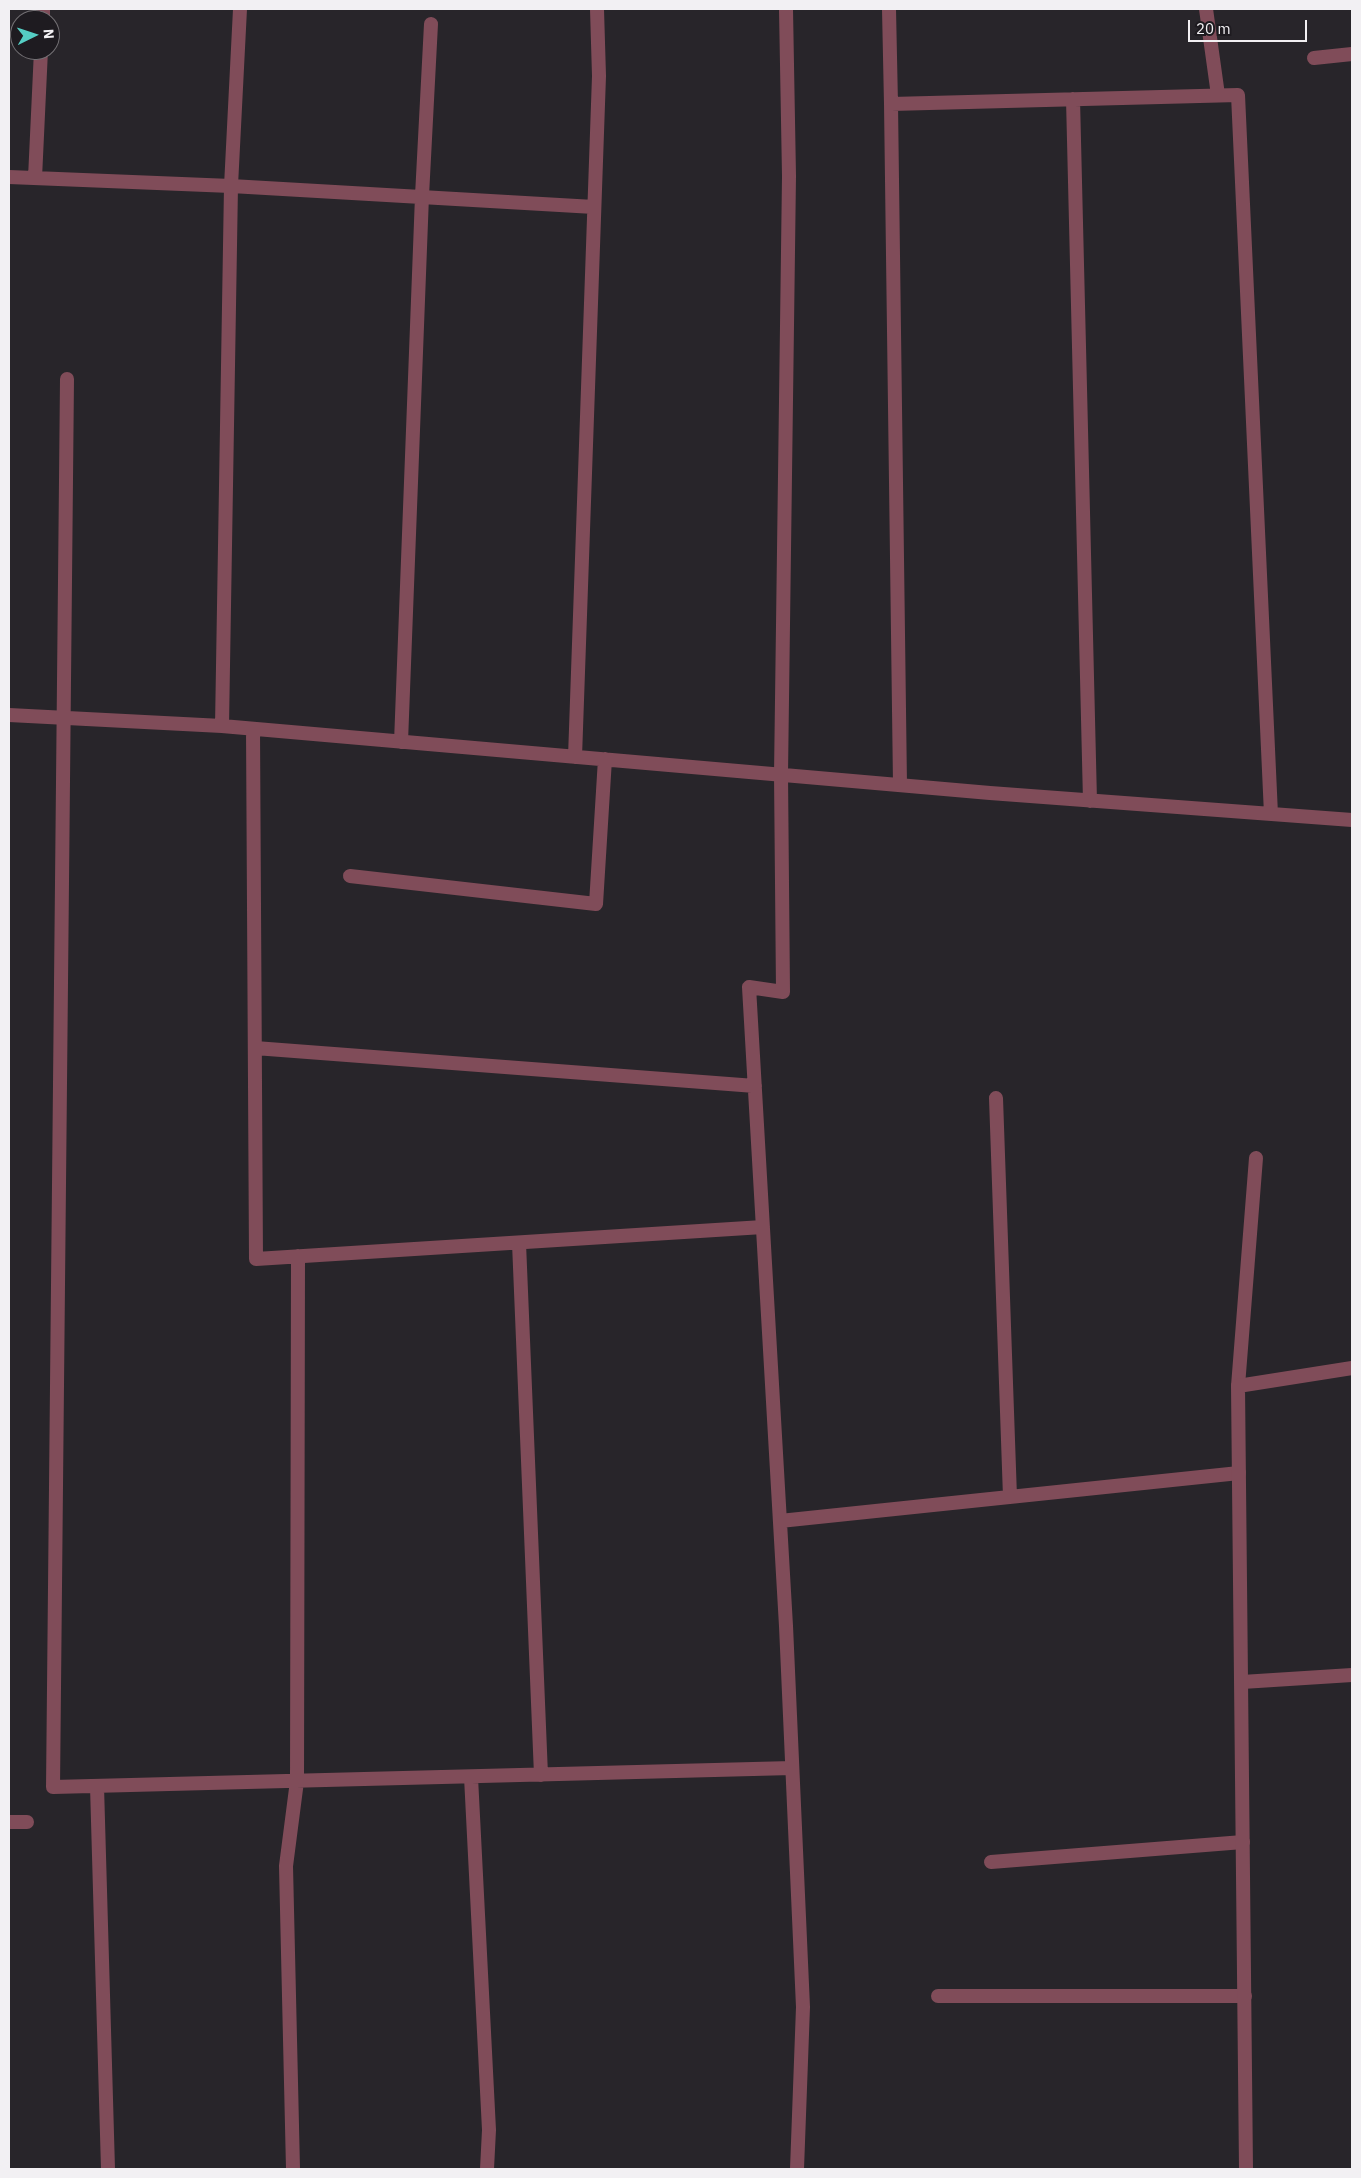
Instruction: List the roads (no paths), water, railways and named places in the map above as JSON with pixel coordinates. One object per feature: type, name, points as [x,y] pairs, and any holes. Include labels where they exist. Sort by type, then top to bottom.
[{"type":"street","points":[[222,726],[231,186],[240,9]]},
{"type":"street","points":[[575,757],[599,76],[597,9]]},
{"type":"street","points":[[786,9],[789,176],[781,774],[783,992],[749,987],[780,1522],[803,2007],[797,2169]]},
{"type":"street","points":[[889,9],[900,785]]},
{"type":"street","points":[[1206,9],[1218,96]]},
{"type":"street","points":[[401,742],[422,196],[431,24]]},
{"type":"street","points":[[1314,58],[1352,54]]},
{"type":"street","points":[[36,178],[41,60]]},
{"type":"street","points":[[891,104],[1238,95],[1271,814]]},
{"type":"street","points":[[1073,99],[1090,801]]},
{"type":"street","points":[[9,177],[231,186],[594,206]]},
{"type":"street","points":[[67,380],[53,1787],[792,1768]]},
{"type":"street","points":[[9,715],[222,726],[1090,801],[1352,820]]},
{"type":"street","points":[[254,729],[256,1259],[763,1227]]},
{"type":"street","points":[[350,876],[596,904],[605,759]]},
{"type":"street","points":[[255,1048],[755,1086]]},
{"type":"street","points":[[996,1098],[1010,1497]]},
{"type":"street","points":[[1246,2169],[1238,1386],[1256,1158]]},
{"type":"street","points":[[519,1243],[541,1775]]},
{"type":"street","points":[[293,2169],[286,1866],[297,1782],[298,1256]]},
{"type":"street","points":[[1238,1386],[1352,1368]]},
{"type":"street","points":[[780,1522],[1239,1473]]},
{"type":"street","points":[[1242,1682],[1352,1675]]},
{"type":"street","points":[[470,1777],[489,2130],[488,2169]]},
{"type":"street","points":[[97,1786],[108,2169]]},
{"type":"street","points":[[9,1822],[27,1822]]},
{"type":"street","points":[[991,1862],[1243,1842]]},
{"type":"street","points":[[938,1996],[1245,1996]]}]
